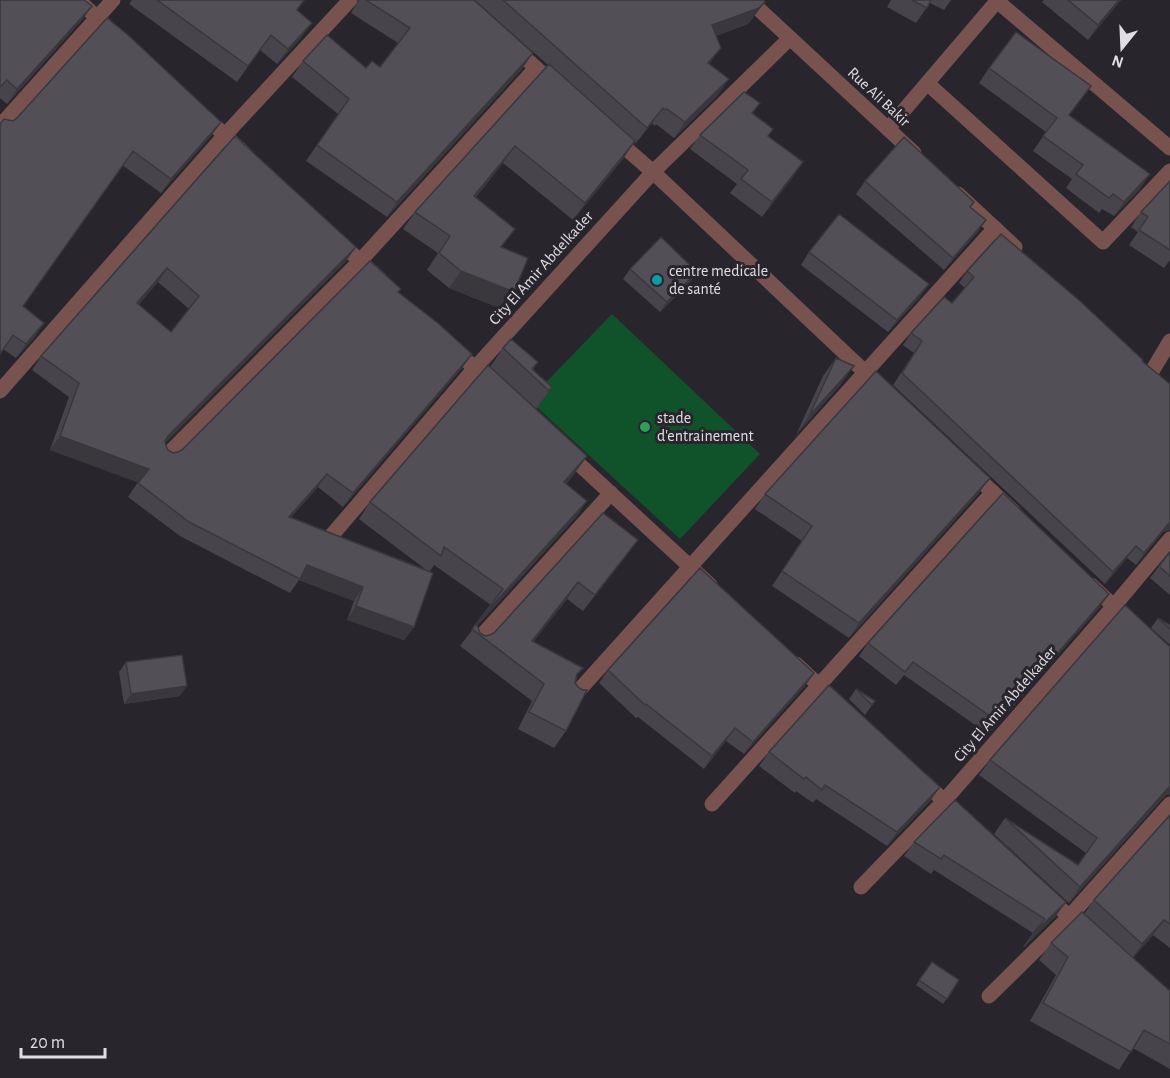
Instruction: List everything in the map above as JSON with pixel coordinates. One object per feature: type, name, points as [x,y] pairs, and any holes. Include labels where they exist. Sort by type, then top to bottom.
[{"type":"street","points":[[78,0],[131,49]]},
{"type":"street","points":[[0,126],[113,0]]},
{"type":"street","points":[[0,391],[225,135],[350,0]]},
{"type":"street","name":"Rue Ali Bakir","points":[[749,0],[921,160]]},
{"type":"street","points":[[888,129],[998,1],[1170,148]]},
{"type":"street","points":[[502,38],[569,98]]},
{"type":"street","name":"City El Amir Abdelkader","points":[[332,535],[475,368],[652,172],[790,38]]},
{"type":"street","points":[[165,457],[360,261],[536,68]]},
{"type":"street","points":[[927,83],[1103,242],[1170,171]]},
{"type":"street","points":[[191,104],[259,167]]},
{"type":"street","points":[[603,127],[899,404]]},
{"type":"street","points":[[946,183],[1030,260]]},
{"type":"street","points":[[573,697],[995,228]]},
{"type":"street","points":[[326,230],[393,292]]},
{"type":"street","points":[[442,338],[509,399]]},
{"type":"street","points":[[1164,385],[1147,369],[1170,341]]},
{"type":"street","points":[[560,446],[725,598]]},
{"type":"street","points":[[958,460],[1027,525]]},
{"type":"street","points":[[712,804],[993,492]]},
{"type":"street","points":[[475,643],[610,494]]},
{"type":"street","name":"City El Amir Abdelkader","points":[[861,887],[944,801],[1170,539]]},
{"type":"street","points":[[1079,574],[1146,636]]},
{"type":"street","points":[[784,654],[852,716]]},
{"type":"street","points":[[910,770],[977,832]]},
{"type":"street","points":[[989,996],[1069,917],[1170,804]]},
{"type":"street","points":[[1036,886],[1095,940]]},
{"type":"green space","name":"stade d'entrainement","points":[[612,314],[760,454],[680,539],[529,400]]},
{"type":"building","points":[[0,0],[84,0],[92,6],[17,89],[7,80],[0,87]]},
{"type":"building","points":[[157,0],[304,0],[297,10],[312,23],[288,49],[271,35],[248,66]]},
{"type":"building","points":[[366,0],[474,0],[533,53],[397,202],[317,145],[349,99],[303,61],[327,35],[366,68],[372,61],[380,67],[410,28]]},
{"type":"building","points":[[503,0],[763,0],[765,2],[759,8],[712,25],[721,48],[708,63],[729,79],[685,122],[663,108],[647,128]]},
{"type":"building","points":[[912,0],[931,0],[927,8]]},
{"type":"building","points":[[1068,0],[1119,0],[1098,25]]},
{"type":"building","points":[[107,18],[221,122],[171,179],[133,151],[23,306],[44,323],[26,344],[13,335],[0,354],[0,124],[4,119],[13,121],[17,118]]},
{"type":"building","points":[[1016,32],[1091,86],[1069,115],[1150,174],[1124,202],[1113,194],[1109,198],[1076,174],[1083,165],[1043,136],[1057,118],[989,68]]},
{"type":"building","points":[[549,64],[635,141],[585,203],[515,146],[474,196],[515,229],[501,247],[528,258],[514,292],[461,271],[439,253],[450,236],[415,212]]},
{"type":"building","points":[[744,92],[760,103],[752,113],[773,129],[768,136],[803,162],[772,202],[741,179],[748,170],[700,135]]},
{"type":"building","points":[[235,136],[356,247],[168,436],[165,441],[166,446],[173,453],[182,450],[370,261],[401,289],[398,292],[439,324],[472,354],[353,493],[327,474],[289,517],[433,573],[414,627],[356,606],[363,587],[307,565],[300,579],[189,522],[138,483],[149,469],[60,436],[79,383],[41,356]],"holes":[[[167,268],[199,296],[171,332],[137,303]]]},
{"type":"building","points":[[904,137],[974,202],[970,207],[986,220],[953,258],[865,181]]},
{"type":"building","points":[[1170,181],[1170,250],[1139,230],[1148,217],[1141,212]]},
{"type":"building","points":[[839,214],[929,284],[897,320],[809,252]]},
{"type":"building","points":[[1001,234],[1080,301],[1142,361],[1170,384],[1170,522],[1144,553],[1136,546],[1113,572],[902,373],[922,341],[911,333],[944,297],[952,303],[974,277],[967,271]]},
{"type":"building","name":"centre medicale de santé","points":[[661,237],[697,272],[667,302],[630,269]]},
{"type":"building","points":[[511,339],[538,362],[532,369],[552,387],[549,391],[503,348]]},
{"type":"building","points":[[836,358],[854,366],[809,416]]},
{"type":"building","points":[[488,365],[587,456],[564,482],[587,501],[479,620],[477,625],[480,633],[485,636],[494,633],[603,513],[638,540],[595,595],[578,582],[532,641],[583,668],[577,674],[575,683],[579,688],[587,690],[566,731],[529,712],[544,684],[472,629],[503,589],[444,547],[441,556],[370,502]]},
{"type":"building","points":[[876,371],[990,478],[859,623],[782,571],[812,526],[765,494]]},
{"type":"building","points":[[1003,493],[1109,594],[989,732],[997,721],[913,662],[905,672],[868,643]]},
{"type":"building","points":[[1170,552],[1170,576],[1159,566]]},
{"type":"building","points":[[700,568],[814,673],[753,742],[735,728],[712,756],[645,705],[608,670]]},
{"type":"building","points":[[1125,605],[1170,647],[1170,786],[1080,887],[1005,818],[1078,865],[1097,838],[990,760]]},
{"type":"building","points":[[1158,618],[1170,625],[1170,629]]},
{"type":"building","points":[[182,655],[187,686],[131,694],[126,662]]},
{"type":"building","points":[[829,685],[940,787],[897,832],[825,785],[822,790],[806,777],[804,779],[769,752]]},
{"type":"building","points":[[856,689],[875,701],[872,705]]},
{"type":"building","points":[[955,800],[1066,902],[1034,933],[1045,919],[944,855],[941,859],[914,842]]},
{"type":"building","points":[[1170,815],[1170,924],[1164,920],[1142,944],[1094,900]]},
{"type":"building","points":[[1082,912],[1170,991],[1170,1044],[1144,1030],[1131,1052],[1043,1003],[1068,957],[1051,943]]},
{"type":"building","points":[[932,962],[959,980],[947,999],[919,980]]},
{"type":"place","name":"centre medicale de santé","points":[[657,280]]},
{"type":"place","name":"stade d'entrainement","points":[[645,427]]}]
